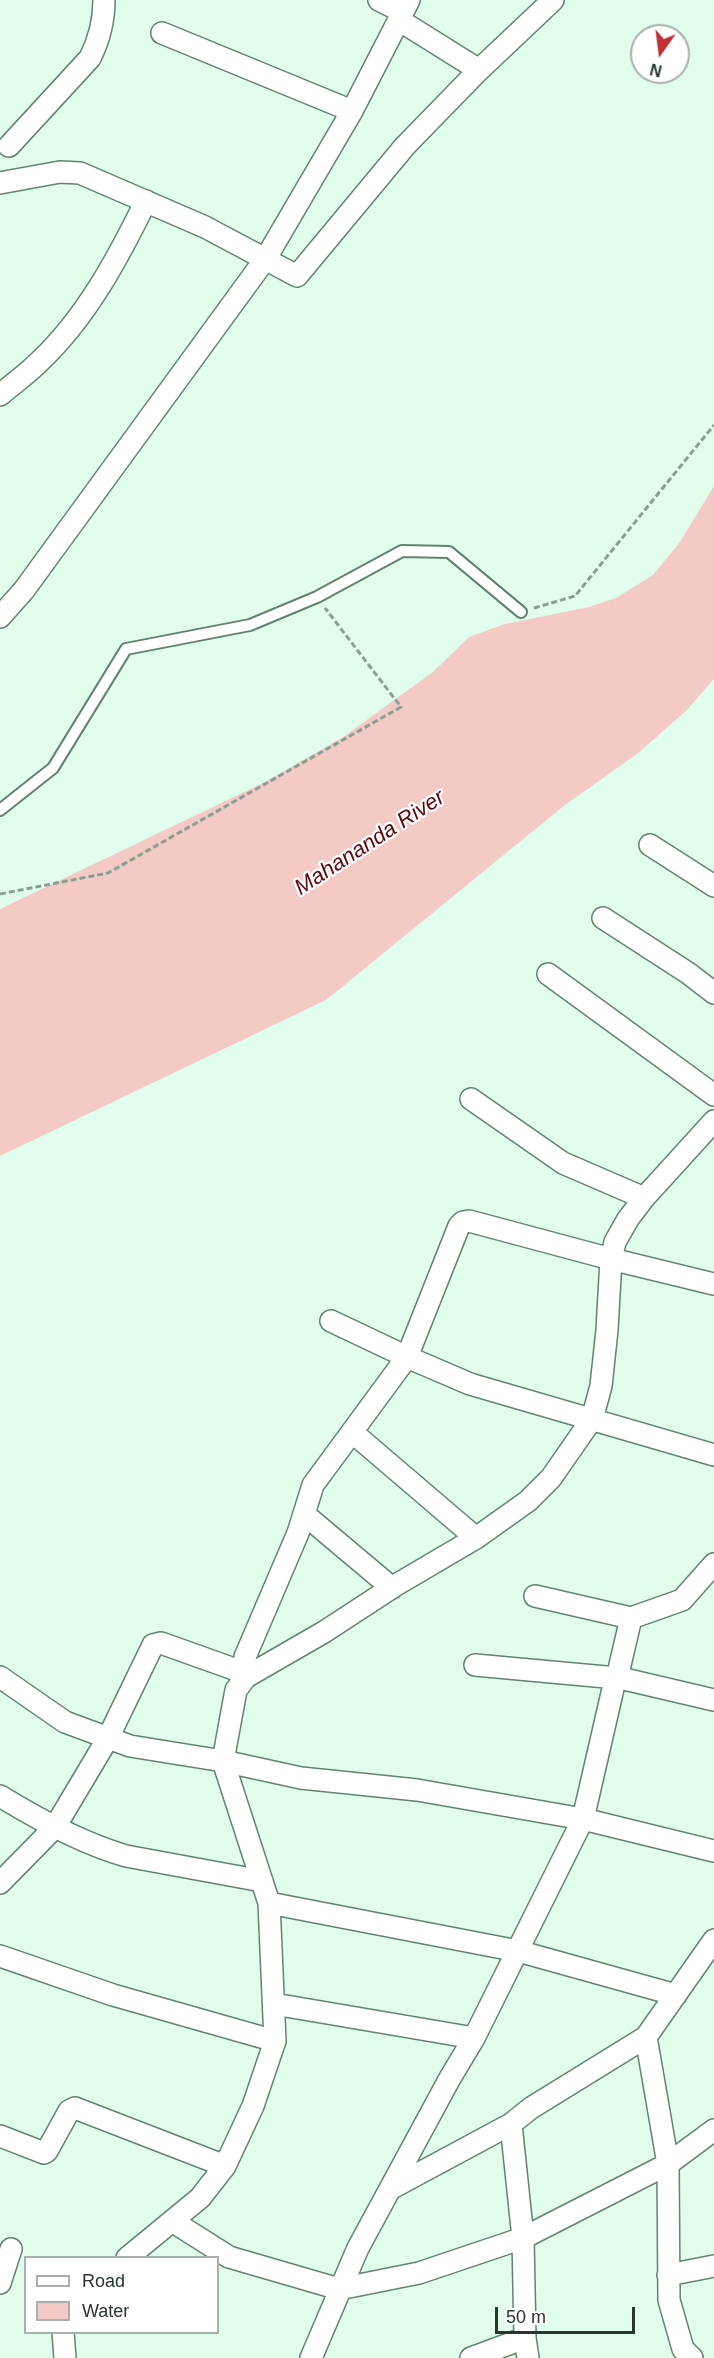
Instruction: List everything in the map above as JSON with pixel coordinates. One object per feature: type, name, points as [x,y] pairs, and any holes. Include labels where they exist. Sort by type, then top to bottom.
[{"type":"street","points":[[9,146],[90,58],[104,16],[104,0]]},
{"type":"street","points":[[379,0],[404,10],[479,70]]},
{"type":"street","points":[[0,183],[70,171],[80,173],[205,227],[266,258],[292,275],[299,275],[405,146],[479,70],[553,0]]},
{"type":"street","points":[[0,617],[24,591],[266,258],[352,111],[404,10]]},
{"type":"street","points":[[162,33],[352,111]]},
{"type":"street","points":[[0,395],[40,362],[68,331],[96,292],[146,201]]},
{"type":"street","points":[[650,845],[714,886]]},
{"type":"street","points":[[603,918],[688,973],[714,993]]},
{"type":"street","points":[[548,974],[714,1095]]},
{"type":"street","points":[[471,1099],[563,1163],[644,1198]]},
{"type":"street","points":[[130,2256],[200,2198],[225,2166],[253,2106],[275,2041],[269,1903],[224,1761],[236,1690],[246,1675],[324,1632],[476,1538],[528,1502],[551,1478],[592,1419],[601,1386],[611,1259],[615,1242],[628,1219],[644,1198],[714,1121]]},
{"type":"street","points":[[246,1675],[245,1657],[304,1514],[313,1485],[407,1357],[459,1226],[463,1222],[469,1221],[714,1284]]},
{"type":"street","points":[[331,1321],[470,1384],[714,1455]]},
{"type":"street","points":[[352,1432],[476,1538]]},
{"type":"street","points":[[304,1514],[392,1588]]},
{"type":"street","points":[[535,1596],[631,1618],[682,1600],[714,1564]]},
{"type":"street","points":[[311,2358],[358,2248],[474,2038],[583,1819],[631,1618]]},
{"type":"street","points":[[0,1883],[55,1827],[108,1738],[155,1643],[161,1643],[246,1675]]},
{"type":"street","points":[[476,1665],[617,1678],[714,1700]]},
{"type":"street","points":[[0,1677],[65,1722],[130,1746],[224,1761],[301,1778],[417,1790],[583,1819],[714,1851]]},
{"type":"street","points":[[0,1796],[87,1843],[126,1856],[262,1881]]},
{"type":"street","points":[[269,1903],[518,1951],[676,1995]]},
{"type":"street","points":[[392,2188],[511,2124],[531,2108],[646,2037],[714,1940]]},
{"type":"street","points":[[0,1956],[113,1995],[275,2041]]},
{"type":"street","points":[[274,2004],[474,2038]]},
{"type":"street","points":[[646,2037],[668,2164],[669,2300],[683,2349],[692,2358]]},
{"type":"street","points":[[0,2136],[44,2152],[47,2151],[69,2111],[75,2108],[225,2166]]},
{"type":"street","points":[[471,2358],[526,2348],[523,2238],[511,2124]]},
{"type":"street","points":[[172,2221],[229,2257],[339,2289],[419,2273],[523,2238],[668,2164],[714,2130]]},
{"type":"street","points":[[0,2283],[12,2250]]},
{"type":"street","points":[[668,2275],[714,2266]]},
{"type":"street","points":[[63,2334],[65,2358]]},
{"type":"lane","points":[[0,810],[53,768],[126,648],[250,625],[317,597],[402,551],[449,552],[521,612]]},
{"type":"path","points":[[521,612],[575,596],[714,425]]},
{"type":"path","points":[[0,894],[108,873],[401,708],[317,597]]},
{"type":"water","name":"Mahananda River","points":[[714,486],[714,679],[686,711],[637,754],[565,805],[326,1000],[0,1156],[0,909],[265,782],[343,737],[433,672],[469,637],[505,624],[589,607],[616,598],[653,575],[680,542]]}]
